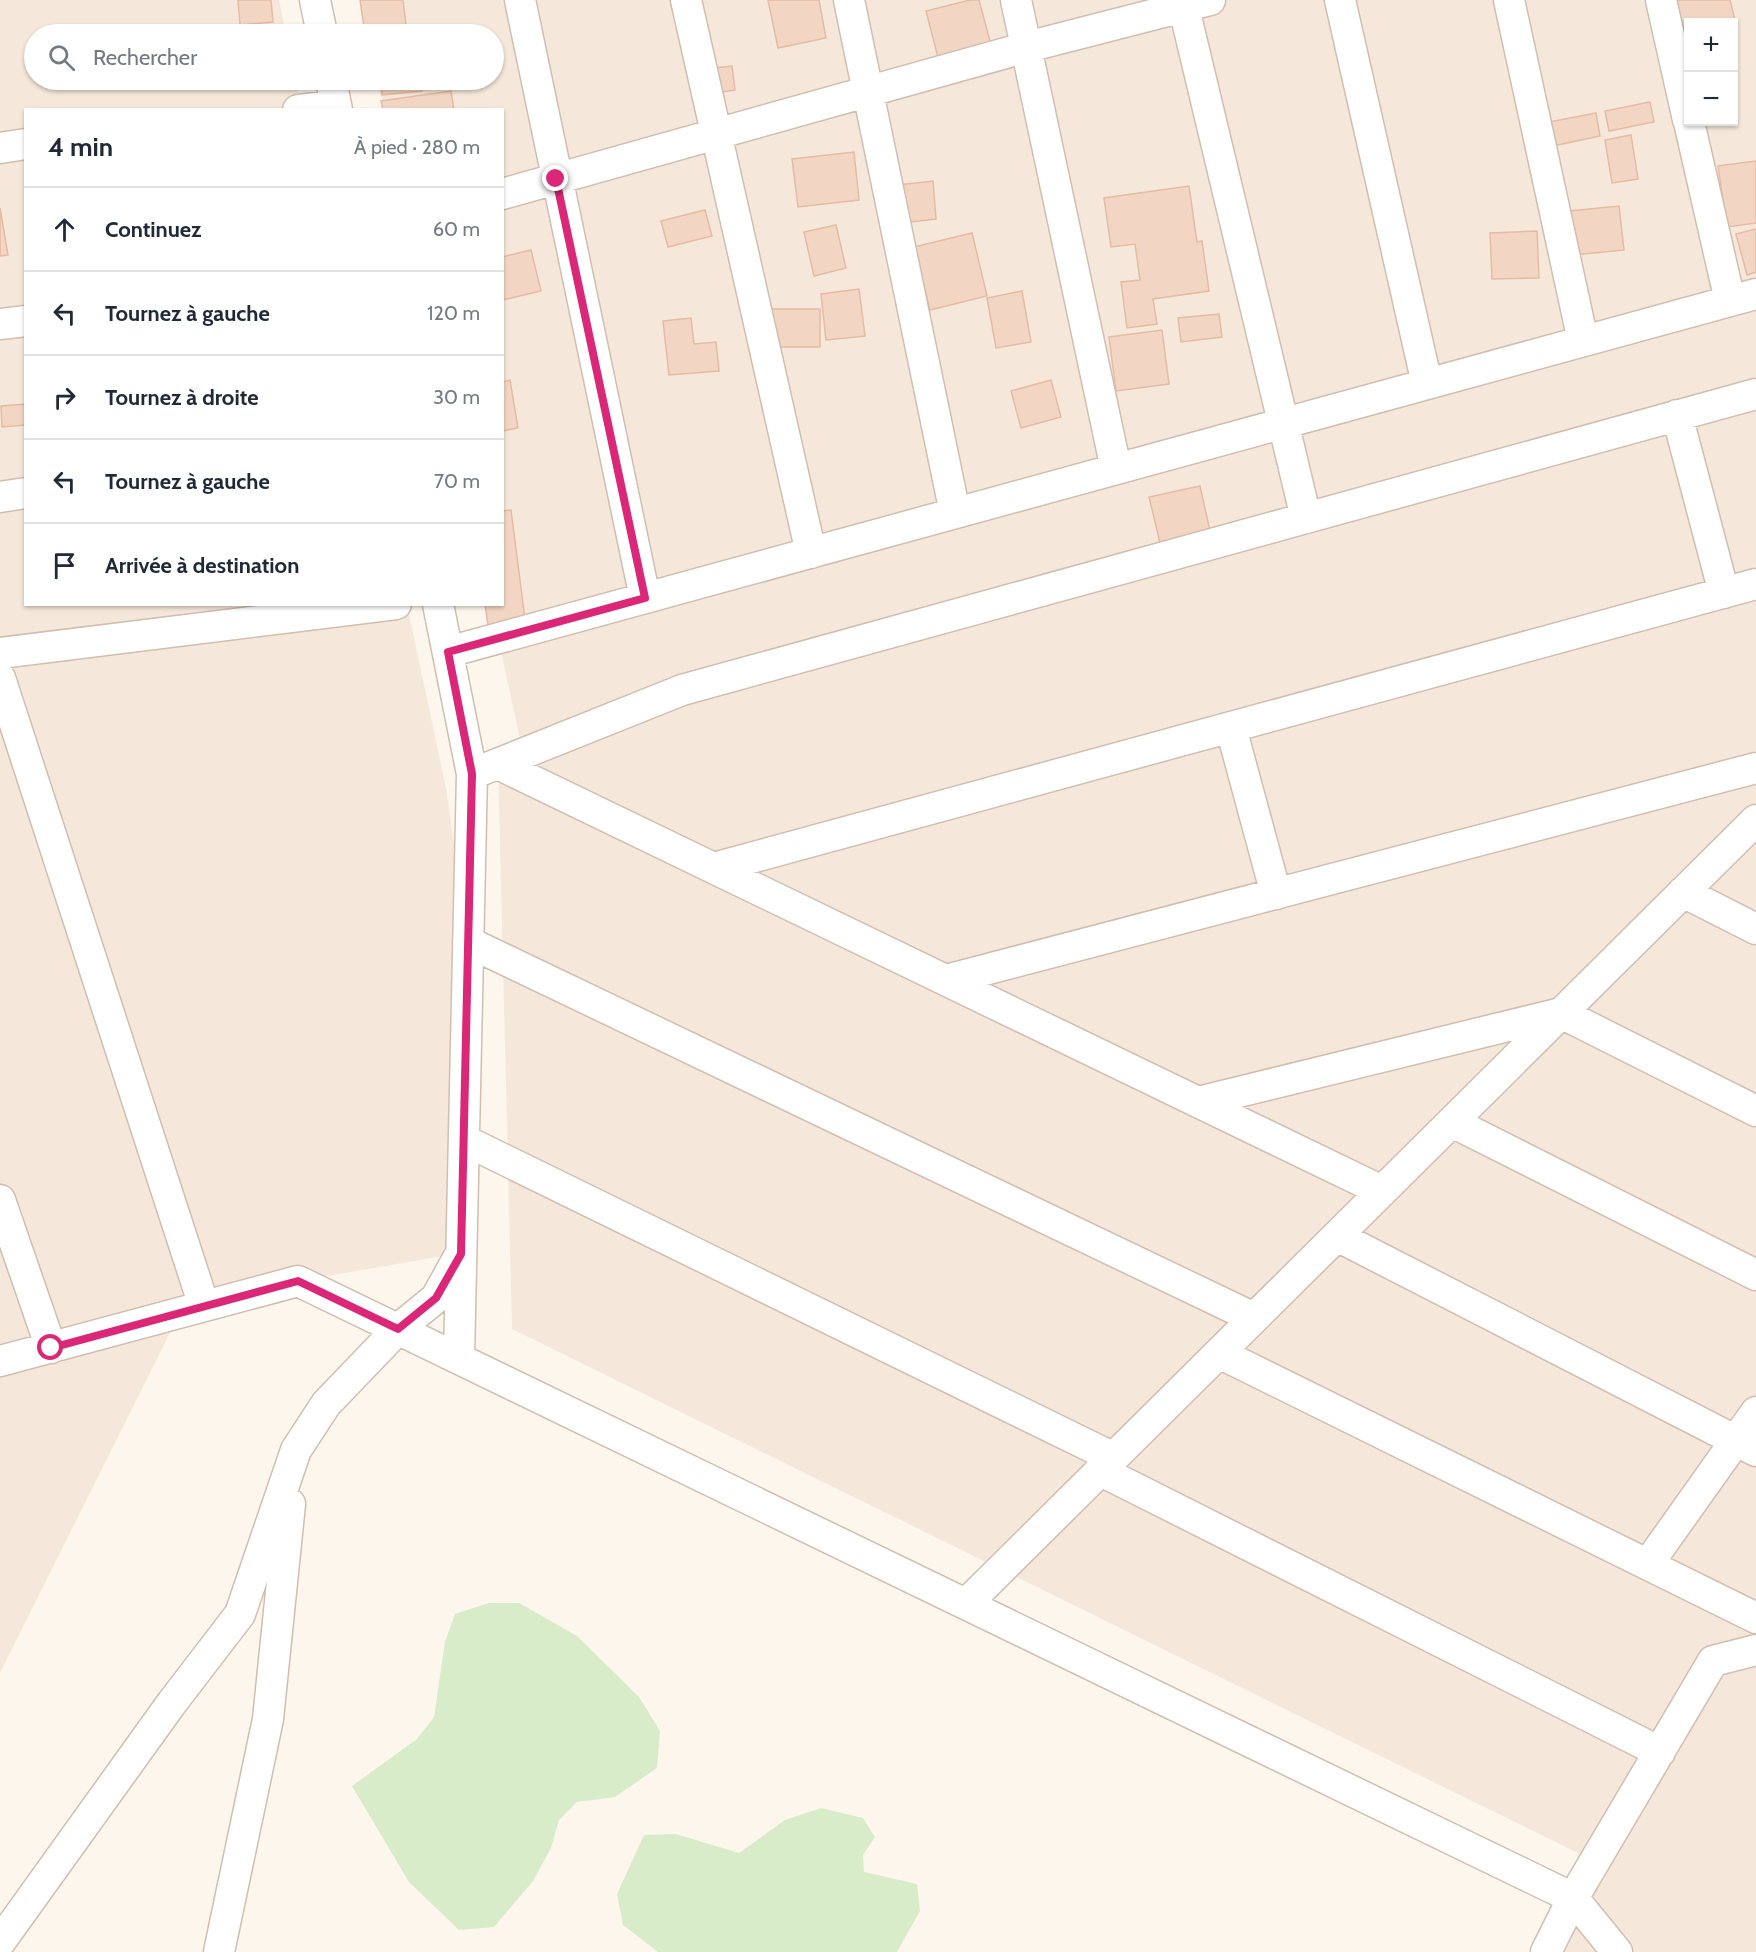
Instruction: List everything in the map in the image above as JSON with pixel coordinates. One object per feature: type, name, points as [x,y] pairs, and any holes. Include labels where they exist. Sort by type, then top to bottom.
[{"type":"street","points":[[315,0],[320,24]]},
{"type":"street","points":[[520,0],[645,598]]},
{"type":"street","points":[[686,0],[811,553]]},
{"type":"street","points":[[849,0],[955,513]]},
{"type":"street","points":[[1016,0],[1116,469]]},
{"type":"street","points":[[1340,0],[1427,384]]},
{"type":"street","points":[[1509,0],[1583,341]]},
{"type":"street","points":[[1661,0],[1684,99]]},
{"type":"street","points":[[504,193],[1027,46],[1192,2],[1283,423],[1306,518]]},
{"type":"street","points":[[304,108],[335,98]]},
{"type":"street","points":[[448,652],[1743,298],[1691,126]]},
{"type":"street","points":[[0,148],[24,144]]},
{"type":"street","points":[[0,324],[24,321]]},
{"type":"street","points":[[485,769],[682,690],[1756,394]]},
{"type":"street","points":[[1677,416],[1724,593]]},
{"type":"street","points":[[0,496],[24,494]]},
{"type":"street","points":[[714,868],[1756,584]]},
{"type":"street","points":[[0,653],[380,606]]},
{"type":"street","points":[[438,606],[448,652],[485,769],[468,942],[459,1358]]},
{"type":"street","points":[[0,678],[204,1306]]},
{"type":"street","points":[[1231,728],[1276,894]]},
{"type":"street","points":[[946,980],[1756,768]]},
{"type":"street","points":[[485,769],[714,868],[1382,1191]]},
{"type":"street","points":[[966,1604],[1756,820]]},
{"type":"street","points":[[1683,892],[1756,929]]},
{"type":"street","points":[[468,942],[1254,1318]]},
{"type":"street","points":[[1198,1102],[1561,1013],[1756,1111]]},
{"type":"street","points":[[1452,1122],[1756,1275]]},
{"type":"street","points":[[464,1140],[1107,1465],[1660,1752]]},
{"type":"street","points":[[0,1200],[51,1348]]},
{"type":"street","points":[[1338,1236],[1746,1445]]},
{"type":"street","points":[[0,1942],[171,1704],[240,1614],[296,1450],[326,1404],[398,1329],[436,1298],[461,1254]]},
{"type":"street","points":[[0,1361],[298,1281],[1573,1898],[1617,1952]]},
{"type":"street","points":[[1220,1353],[1756,1618]]},
{"type":"street","points":[[1648,1564],[1746,1445],[1756,1412]]},
{"type":"street","points":[[219,1952],[268,1719],[296,1450]]},
{"type":"street","points":[[1546,1952],[1573,1898],[1713,1661],[1756,1650]]},
{"type":"shaded area","points":[[0,0],[279,0],[284,24],[24,24],[24,90],[298,90],[302,108],[24,108],[24,606],[407,606],[446,788],[468,942],[461,1253],[298,1281],[180,1313],[0,1673]]},
{"type":"shaded area","points":[[360,0],[1756,0],[1756,1952],[1546,1952],[1594,1861],[512,1329],[498,764],[523,753],[491,606],[504,606],[504,108],[384,108],[379,90],[504,90],[504,24],[365,24]]},
{"type":"green space","points":[[489,1603],[519,1603],[577,1636],[639,1697],[660,1731],[657,1768],[615,1797],[577,1802],[559,1820],[551,1848],[533,1881],[494,1927],[459,1930],[409,1882],[352,1786],[417,1739],[434,1717],[445,1642],[455,1614]]},
{"type":"green space","points":[[821,1808],[863,1818],[875,1837],[863,1855],[864,1872],[917,1884],[920,1911],[897,1952],[658,1952],[623,1925],[617,1894],[644,1835],[676,1834],[739,1853],[785,1820]]},
{"type":"building","points":[[238,0],[271,0],[273,22],[240,24]]},
{"type":"building","points":[[360,0],[403,0],[406,24],[364,24]]},
{"type":"building","points":[[768,0],[819,0],[826,38],[778,48]]},
{"type":"building","points":[[970,0],[979,0],[994,56],[941,69],[926,11]]},
{"type":"building","points":[[1668,0],[1730,0],[1734,18],[1684,18],[1684,41],[1678,43]]},
{"type":"building","points":[[732,66],[735,90],[708,94],[705,69]]},
{"type":"building","points":[[381,90],[422,90],[422,91],[382,95]]},
{"type":"building","points":[[451,91],[454,108],[383,108],[381,101]]},
{"type":"building","points":[[1650,102],[1654,122],[1609,131],[1605,111]]},
{"type":"building","points":[[1596,113],[1600,136],[1553,146],[1549,122]]},
{"type":"building","points":[[1631,135],[1638,179],[1612,183],[1605,140]]},
{"type":"building","points":[[854,152],[859,200],[798,207],[792,159]]},
{"type":"building","points":[[1756,161],[1756,223],[1727,227],[1718,166]]},
{"type":"building","points":[[933,181],[936,219],[902,223],[898,185]]},
{"type":"building","points":[[1189,186],[1197,242],[1202,241],[1209,291],[1153,299],[1157,324],[1127,328],[1121,282],[1140,280],[1135,244],[1111,247],[1104,198]]},
{"type":"building","points":[[1619,206],[1624,250],[1574,255],[1570,211]]},
{"type":"building","points":[[0,208],[8,255],[0,256]]},
{"type":"building","points":[[705,210],[712,236],[668,247],[661,221]]},
{"type":"building","points":[[836,225],[846,268],[814,276],[804,232]]},
{"type":"building","points":[[1756,229],[1756,272],[1747,275],[1736,234]]},
{"type":"building","points":[[1537,231],[1539,278],[1492,279],[1490,233]]},
{"type":"building","points":[[972,233],[987,296],[930,310],[914,247]]},
{"type":"building","points":[[531,250],[541,291],[504,300],[504,257]]},
{"type":"building","points":[[859,289],[865,336],[826,340],[821,294]]},
{"type":"building","points":[[1022,291],[1031,342],[996,348],[987,298]]},
{"type":"building","points":[[765,309],[820,309],[820,347],[765,347]]},
{"type":"building","points":[[1219,314],[1222,337],[1181,342],[1178,318]]},
{"type":"building","points":[[691,318],[694,344],[716,342],[719,371],[669,375],[663,321]]},
{"type":"building","points":[[1162,330],[1169,384],[1116,391],[1109,337]]},
{"type":"building","points":[[510,380],[518,428],[504,431],[504,382]]},
{"type":"building","points":[[1051,380],[1061,417],[1021,428],[1011,391]]},
{"type":"building","points":[[24,404],[24,425],[2,427],[1,406]]},
{"type":"building","points":[[1200,486],[1212,540],[1162,551],[1149,497]]},
{"type":"building","points":[[511,510],[527,635],[490,640],[485,606],[504,606],[504,511]]},
{"type":"route","points":[[51,1348],[298,1281],[398,1329],[436,1298],[461,1254],[472,774],[448,652],[645,598],[556,179]]}]
